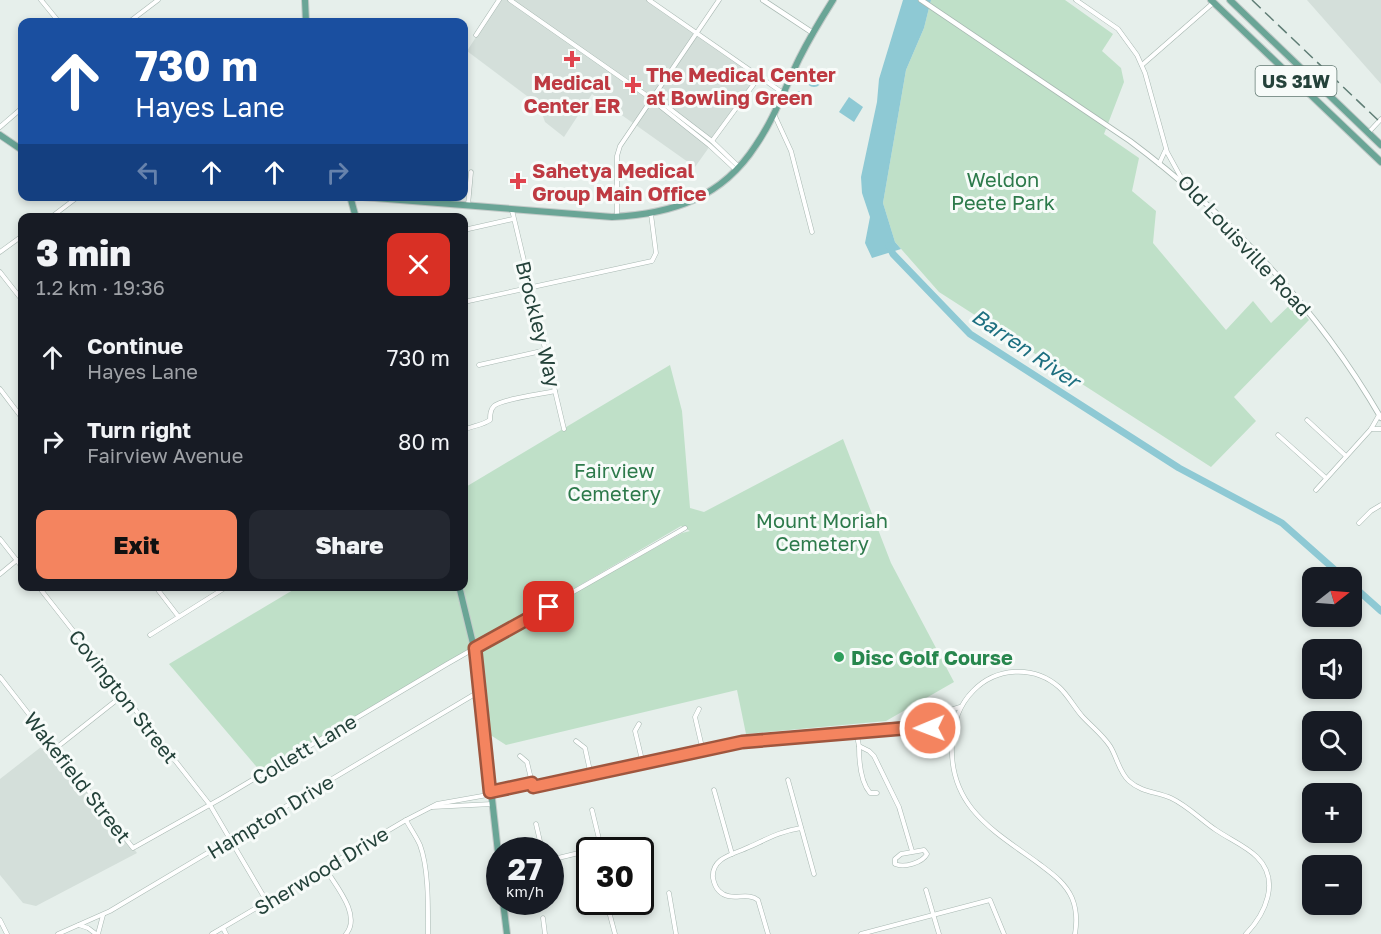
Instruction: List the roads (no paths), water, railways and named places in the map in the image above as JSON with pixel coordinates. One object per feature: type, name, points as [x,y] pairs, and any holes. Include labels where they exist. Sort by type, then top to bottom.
[{"type":"main road","points":[[305,0],[306,18]]},
{"type":"main road","points":[[409,201],[616,217],[670,210],[695,199],[717,187],[738,169],[757,145],[813,33],[833,0]]},
{"type":"main road","name":"US 31W","points":[[1230,0],[1381,145]]},
{"type":"main road","name":"US 31W","points":[[1214,1],[1381,162]]},
{"type":"main road","points":[[1360,142],[1368,133]]},
{"type":"main road","points":[[0,135],[18,147]]},
{"type":"main road","points":[[460,591],[475,648],[496,837]]},
{"type":"main road","points":[[505,915],[507,934]]},
{"type":"street","points":[[41,0],[56,18]]},
{"type":"street","points":[[134,18],[158,0]]},
{"type":"street","points":[[476,35],[499,0]]},
{"type":"street","points":[[510,0],[651,99],[661,102],[711,143],[738,169]]},
{"type":"street","points":[[649,0],[783,93]]},
{"type":"street","points":[[616,217],[617,153],[719,0]]},
{"type":"street","points":[[763,0],[813,33]]},
{"type":"street","points":[[921,0],[1113,129],[1160,164],[1186,187]]},
{"type":"street","name":"Old Louisville Road","points":[[1076,0],[1118,29],[1132,48],[1142,66],[1171,162],[1186,187],[1249,245],[1290,290],[1336,349],[1380,416]]},
{"type":"street","points":[[1142,66],[1214,1]]},
{"type":"street","points":[[711,143],[759,77]]},
{"type":"street","points":[[0,127],[18,111]]},
{"type":"street","points":[[774,113],[790,148],[812,232]]},
{"type":"street","points":[[1368,133],[1381,119]]},
{"type":"street","points":[[1160,164],[1165,154],[1165,146]]},
{"type":"street","points":[[468,206],[471,172]]},
{"type":"street","points":[[57,213],[73,201]]},
{"type":"street","name":"Brockley Way","points":[[512,210],[564,429]]},
{"type":"street","points":[[468,301],[652,261],[656,253],[651,214]]},
{"type":"street","points":[[468,229],[513,219]]},
{"type":"street","points":[[0,252],[18,239]]},
{"type":"street","points":[[0,272],[18,295]]},
{"type":"street","points":[[479,365],[546,351]]},
{"type":"street","points":[[0,389],[18,413]]},
{"type":"street","points":[[468,428],[490,420],[490,412],[494,406],[506,400],[555,391]]},
{"type":"street","points":[[1316,490],[1380,416]]},
{"type":"street","points":[[1307,420],[1346,456]]},
{"type":"street","points":[[1371,429],[1381,429]]},
{"type":"street","points":[[1278,435],[1326,478]]},
{"type":"street","points":[[1359,523],[1381,505]]},
{"type":"street","name":"Collett Lane","points":[[133,848],[685,528]]},
{"type":"street","points":[[0,539],[17,560],[0,574]]},
{"type":"street","name":"Covington Street","points":[[42,591],[210,805],[267,902]]},
{"type":"street","points":[[160,591],[178,615]]},
{"type":"street","points":[[150,635],[178,615],[219,591]]},
{"type":"street","points":[[1075,934],[1074,903],[1065,885],[991,830],[975,814],[965,800],[954,772],[953,734],[961,707],[978,685],[1005,673],[1034,674],[1058,686],[1106,740],[1130,782],[1142,789],[1181,803],[1261,862],[1269,879],[1268,898],[1263,912],[1246,934]]},
{"type":"street","name":"Wakefield Street","points":[[0,677],[133,848]]},
{"type":"street","name":"Hampton Drive","points":[[58,934],[103,915],[480,692]]},
{"type":"street","points":[[56,748],[123,695]]},
{"type":"street","points":[[856,730],[913,722],[961,707]]},
{"type":"street","points":[[699,709],[695,717],[703,749]]},
{"type":"street","points":[[639,724],[635,731],[642,762]]},
{"type":"street","points":[[856,730],[917,727],[953,734]]},
{"type":"street","points":[[856,730],[859,760],[866,787],[870,793],[877,793]]},
{"type":"street","name":"Sherwood Drive","points":[[212,934],[431,807],[746,738],[856,730]]},
{"type":"street","points":[[576,741],[585,748],[590,773]]},
{"type":"street","points":[[859,746],[869,750],[874,756],[899,807],[912,851]]},
{"type":"street","points":[[520,756],[526,762],[532,785]]},
{"type":"street","points":[[788,780],[814,874]]},
{"type":"street","points":[[714,790],[732,854]]},
{"type":"street","name":"Sherwood Drive","points":[[431,807],[492,804]]},
{"type":"street","points":[[564,857],[595,849],[599,839],[592,810]]},
{"type":"street","points":[[406,820],[421,847],[423,857],[428,934]]},
{"type":"street","points":[[536,824],[539,837]]},
{"type":"street","points":[[768,934],[761,905],[757,899],[750,896],[728,897],[715,886],[713,878],[715,867],[732,854],[784,830],[801,828]]},
{"type":"street","points":[[924,850],[927,856],[922,860],[904,865],[895,864],[894,860],[897,856],[912,851],[924,850]]},
{"type":"street","points":[[325,868],[350,911],[351,923],[346,934]]},
{"type":"street","points":[[926,890],[939,934]]},
{"type":"street","points":[[669,893],[676,934]]},
{"type":"street","points":[[861,934],[881,931],[933,914],[990,900],[1004,934]]},
{"type":"street","points":[[79,924],[97,934],[103,915]]},
{"type":"street","points":[[610,915],[615,934]]},
{"type":"street","points":[[543,918],[545,934]]},
{"type":"street","points":[[0,920],[7,934]]},
{"type":"street","points":[[223,928],[226,934]]},
{"type":"water","points":[[903,0],[931,0],[924,28],[906,70],[883,203],[895,242],[901,249],[872,258],[865,243],[870,217],[862,193],[861,177],[877,102],[879,79]]},
{"type":"water","points":[[811,71],[817,71],[822,79],[820,85],[811,87],[806,82],[806,76]]},
{"type":"water","points":[[797,91],[803,91],[808,99],[806,105],[797,107],[792,102],[792,96]]},
{"type":"water","points":[[849,97],[863,107],[854,122],[839,112]]},
{"type":"waterway","name":"Barren River","points":[[889,246],[893,254],[970,334],[1179,468],[1282,523],[1332,567]]},
{"type":"waterway","name":"Barren River","points":[[1362,594],[1381,611]]},
{"type":"railway","points":[[1252,0],[1381,123]]},
{"type":"place","name":"Medical Center ER","points":[[572,59]]},
{"type":"place","name":"The Medical Center at Bowling Green","points":[[633,85]]},
{"type":"place","name":"Sahetya Medical Group Main Office","points":[[518,181]]},
{"type":"place","name":"Disc Golf Course","points":[[839,657]]},
{"type":"park label","name":"Weldon Peete Park","points":[[1003,190]]},
{"type":"park label","name":"Fairview Cemetery","points":[[614,482]]},
{"type":"park label","name":"Mount Moriah Cemetery","points":[[822,532]]}]
